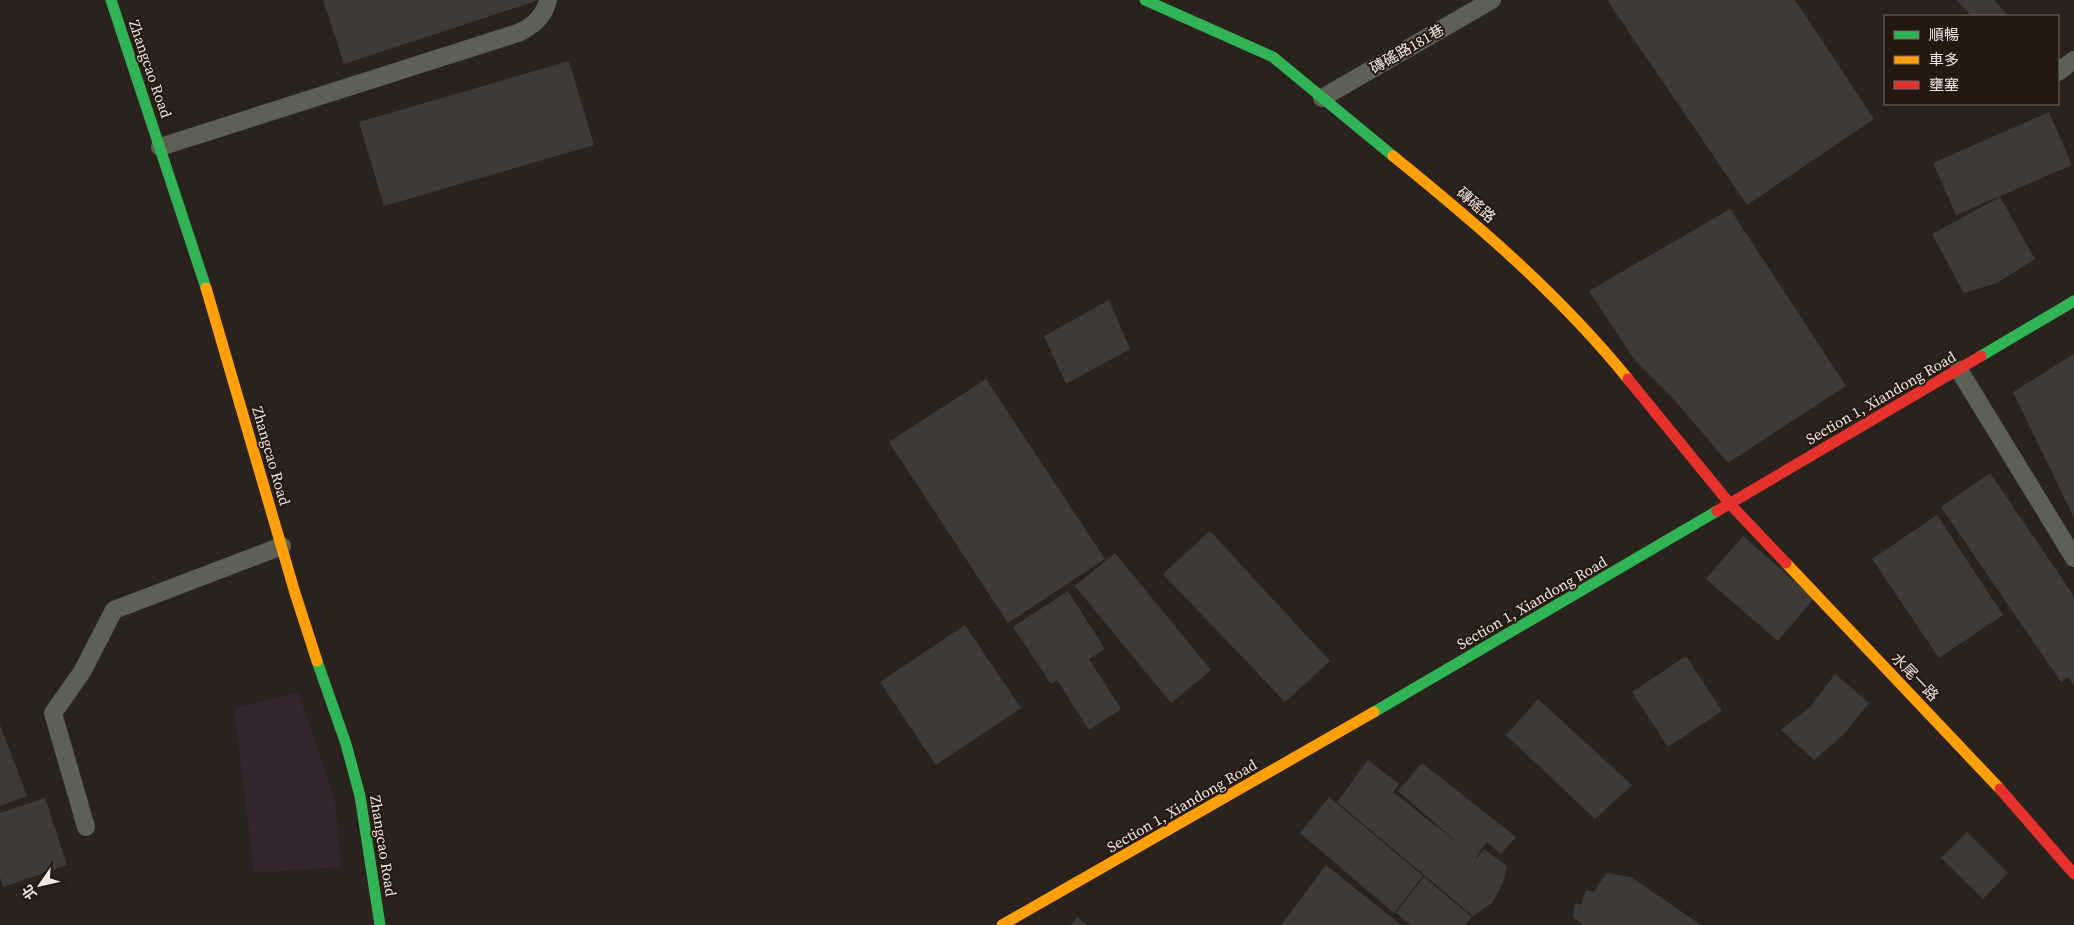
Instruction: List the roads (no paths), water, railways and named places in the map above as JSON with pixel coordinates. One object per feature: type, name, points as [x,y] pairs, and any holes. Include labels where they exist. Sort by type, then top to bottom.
[{"type":"street","name":"Zhangcao Road","points":[[111,0],[160,147],[250,436],[303,620],[336,713],[360,796],[380,925]]},
{"type":"street","name":"磚磘路","points":[[1146,0],[1273,57],[1322,98],[1334,105],[1480,227],[1561,305],[1624,374],[1730,504]]},
{"type":"street","name":"Section 1, Xiandong Road","points":[[1002,925],[1258,780],[2074,301]]},
{"type":"street","name":"水尾一路","points":[[1730,504],[1999,787],[2074,874]]},
{"type":"lane","points":[[160,147],[518,33],[532,27],[546,9],[548,0]]},
{"type":"lane","name":"磚磘路181巷","points":[[1322,98],[1492,0]]},
{"type":"lane","points":[[2059,71],[2074,60]]},
{"type":"lane","points":[[1959,370],[2074,558]]},
{"type":"lane","points":[[86,827],[53,713],[82,672],[114,610],[282,546]]}]
